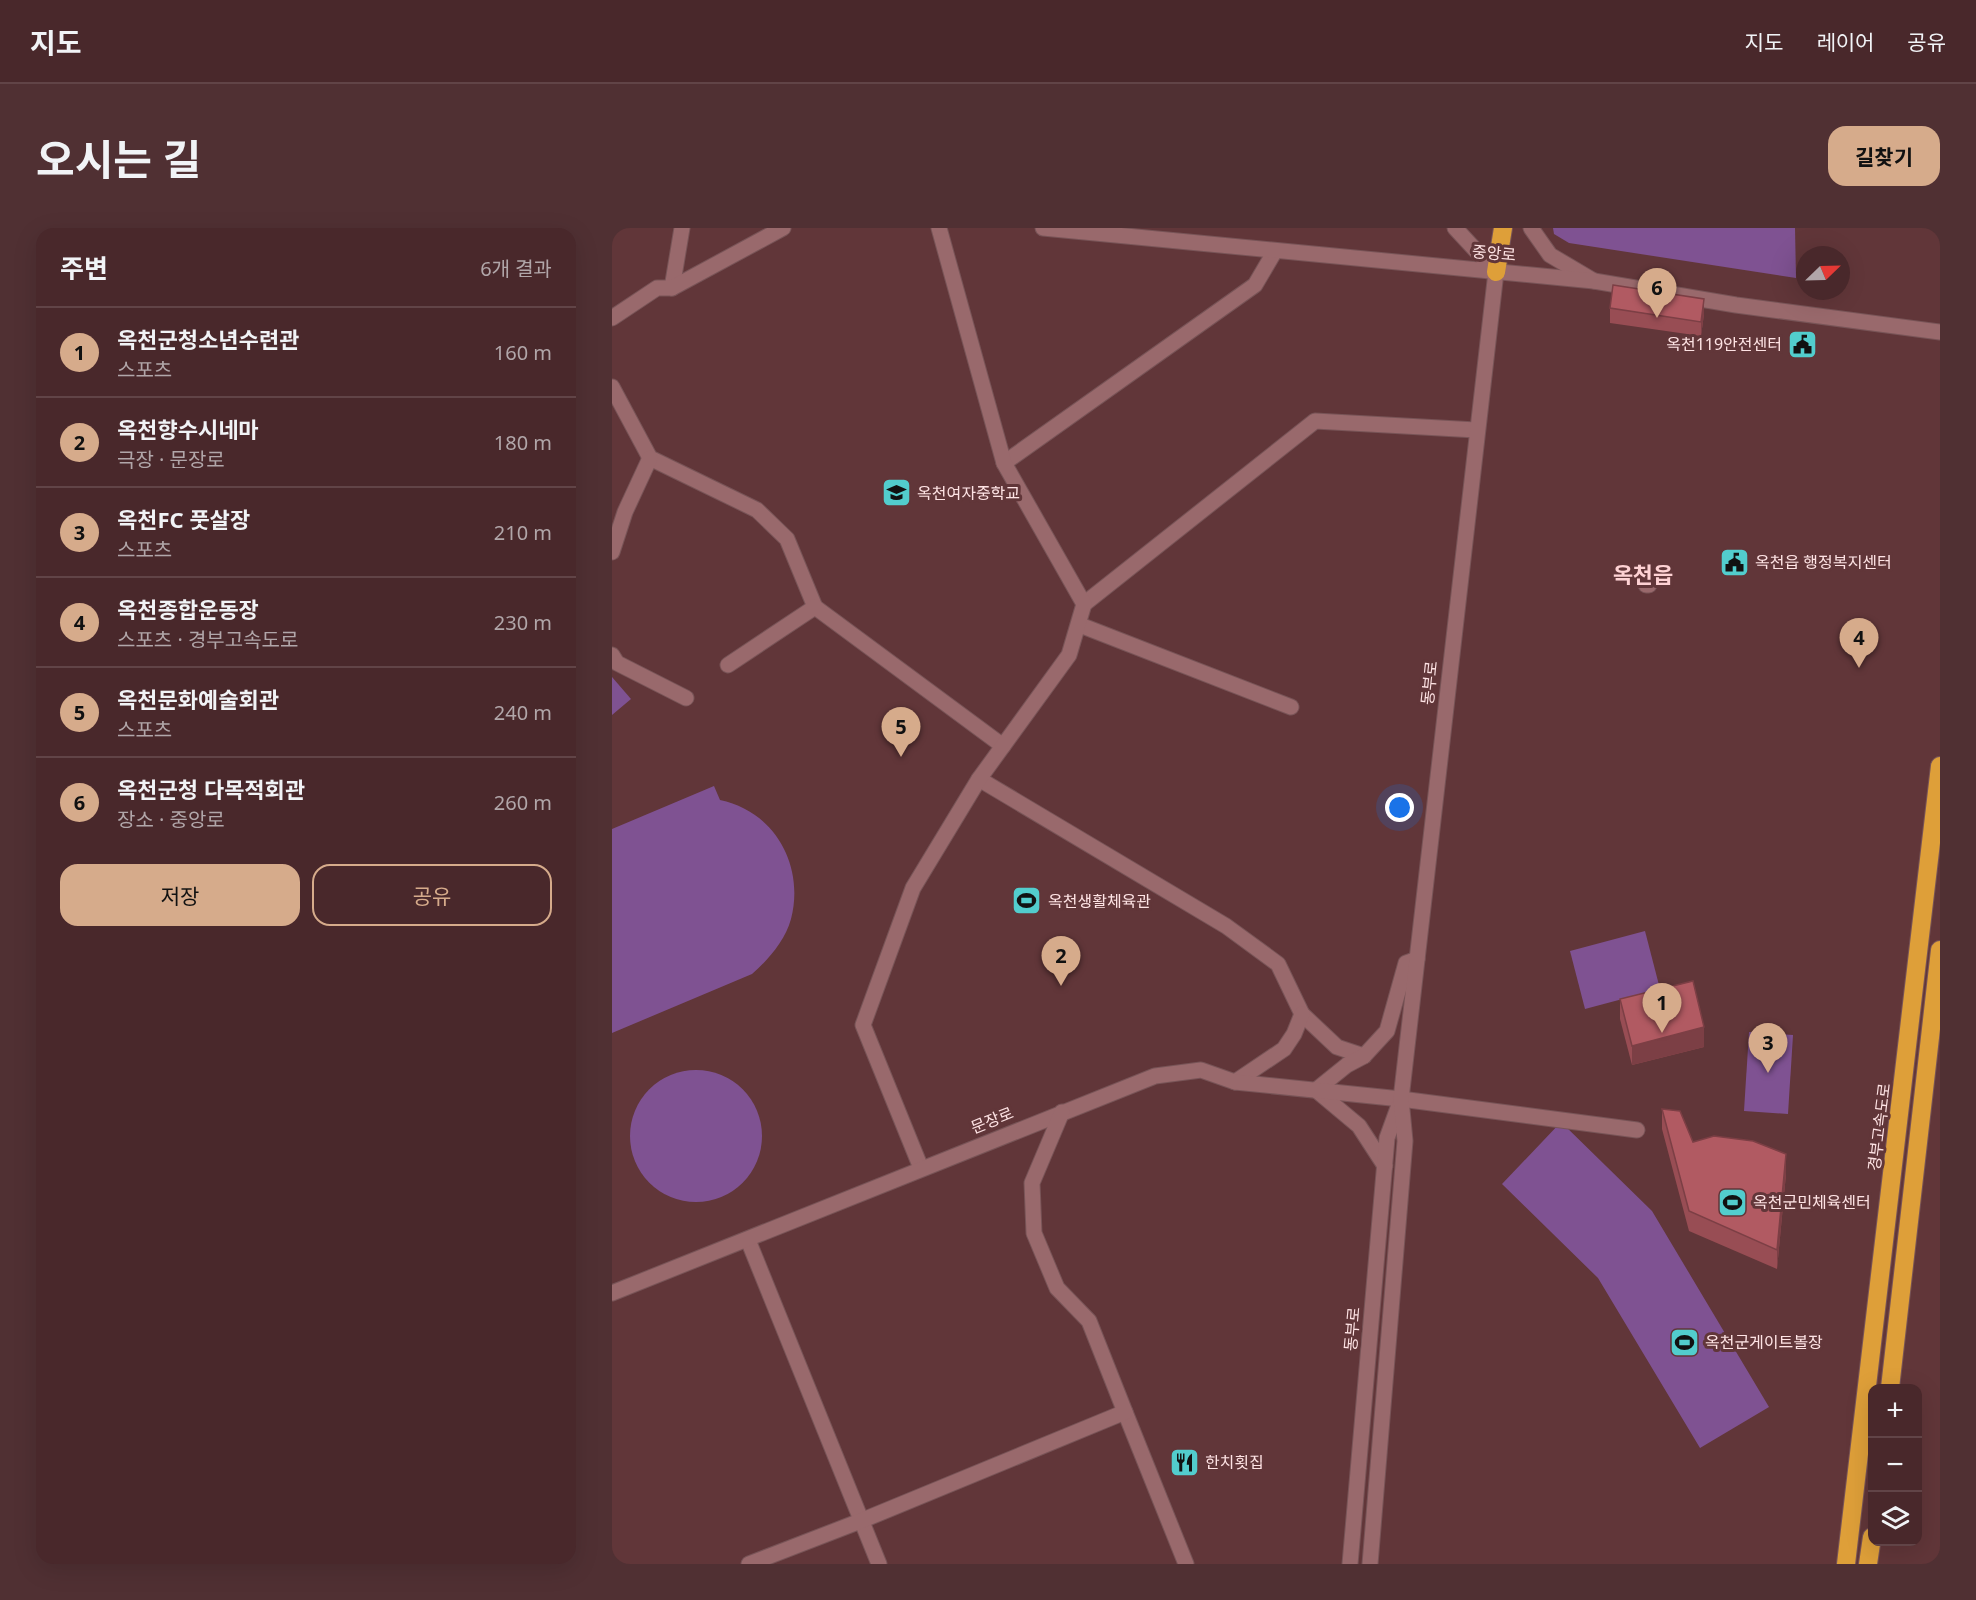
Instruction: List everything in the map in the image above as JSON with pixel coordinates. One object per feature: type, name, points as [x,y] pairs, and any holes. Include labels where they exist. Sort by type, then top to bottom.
[{"type":"highway","points":[[1496,272],[1503,228]]},
{"type":"highway","name":"경부고속도로","points":[[1846,1564],[1940,765]]},
{"type":"highway","points":[[1891,1384],[1940,950]]},
{"type":"highway","points":[[1868,1564],[1871,1546]]},
{"type":"street","points":[[672,288],[682,228]]},
{"type":"street","points":[[612,318],[657,288],[672,288],[783,228]]},
{"type":"street","points":[[921,1168],[863,1025],[913,888],[979,779],[1070,655],[1084,604],[1004,464],[939,228]]},
{"type":"street","name":"중앙로","points":[[1043,228],[1142,233],[1275,251],[1594,281],[1736,305],[1940,332]]},
{"type":"street","points":[[1455,228],[1496,272]]},
{"type":"street","points":[[1532,228],[1550,255],[1594,281]]},
{"type":"street","points":[[1004,464],[1255,285],[1275,251]]},
{"type":"street","name":"동부로","points":[[1370,1564],[1405,1141],[1401,1099],[1476,430],[1496,272]]},
{"type":"street","points":[[612,387],[650,458],[757,510],[787,539],[815,607],[1003,746]]},
{"type":"street","points":[[1084,604],[1315,421],[1476,430]]},
{"type":"street","points":[[612,552],[625,512],[650,458]]},
{"type":"street","points":[[728,665],[815,607]]},
{"type":"street","points":[[1080,625],[1291,707]]},
{"type":"street","points":[[612,655],[617,663],[686,698]]},
{"type":"street","points":[[979,779],[1226,926],[1278,964],[1302,1014],[1337,1047],[1364,1056]]},
{"type":"street","points":[[1384,1166],[1359,1126],[1316,1090],[1347,1065],[1364,1056],[1387,1031],[1406,963],[1417,959]]},
{"type":"street","points":[[1235,1082],[1284,1049],[1294,1034],[1302,1014]]},
{"type":"street","name":"문장로","points":[[612,1293],[1155,1076],[1201,1070],[1235,1082],[1401,1099],[1637,1130]]},
{"type":"street","name":"동부로","points":[[1350,1564],[1387,1138],[1401,1099]]},
{"type":"street","points":[[1062,1112],[1032,1183],[1031,1208],[1034,1233],[1057,1288],[1089,1322],[1186,1564]]},
{"type":"street","points":[[748,1240],[879,1564]]},
{"type":"street","points":[[749,1564],[863,1520],[1125,1412]]},
{"type":"shaded area","points":[[1553,228],[1795,228],[1796,278],[1569,243],[1554,234]]},
{"type":"shaded area","points":[[612,677],[631,699],[612,715]]},
{"type":"shaded area","points":[[714,786],[720,800],[739,806],[756,816],[770,828],[781,843],[789,861],[794,899],[791,919],[785,935],[764,963],[752,974],[612,1033],[612,829]]},
{"type":"shaded area","points":[[1645,931],[1660,989],[1585,1009],[1570,951]]},
{"type":"shaded area","points":[[1749,1032],[1793,1035],[1788,1114],[1744,1111]]},
{"type":"shaded area","points":[[696,1070],[721,1075],[743,1089],[757,1111],[762,1136],[757,1161],[743,1183],[721,1197],[696,1202],[671,1197],[649,1183],[635,1161],[630,1136],[635,1111],[649,1089],[671,1075]]},
{"type":"shaded area","name":"옥천군게이트볼장","points":[[1561,1122],[1652,1211],[1769,1407],[1700,1448],[1598,1278],[1502,1184]]},
{"type":"building","points":[[1613,285],[1704,299],[1701,322],[1610,308]]},
{"type":"building","points":[[1693,981],[1704,1027],[1632,1046],[1620,999]]},
{"type":"building","name":"옥천군민체육센터","points":[[1662,1109],[1680,1111],[1693,1142],[1714,1136],[1753,1141],[1786,1154],[1777,1250],[1689,1211]]},
{"type":"place","name":"옥천군청 다목적회관","points":[[1657,318]]},
{"type":"place","name":"옥천119안전센터","points":[[1803,344]]},
{"type":"place","name":"옥천여자중학교","points":[[896,493]]},
{"type":"place","name":"옥천읍 행정복지센터","points":[[1734,562]]},
{"type":"place","name":"옥천종합운동장","points":[[1859,668]]},
{"type":"place","name":"옥천문화예술회관","points":[[901,757]]},
{"type":"place","name":"옥천생활체육관","points":[[1027,901]]},
{"type":"place","name":"옥천향수시네마","points":[[1061,986]]},
{"type":"place","name":"옥천군청소년수련관","points":[[1662,1033]]},
{"type":"place","name":"옥천FC 풋살장","points":[[1768,1073]]},
{"type":"place","name":"옥천군민체육센터","points":[[1732,1202]]},
{"type":"place","name":"옥천군게이트볼장","points":[[1684,1342]]},
{"type":"place","name":"한치횟집","points":[[1184,1462]]},
{"type":"district","name":"옥천읍","points":[[1643,575]]}]
